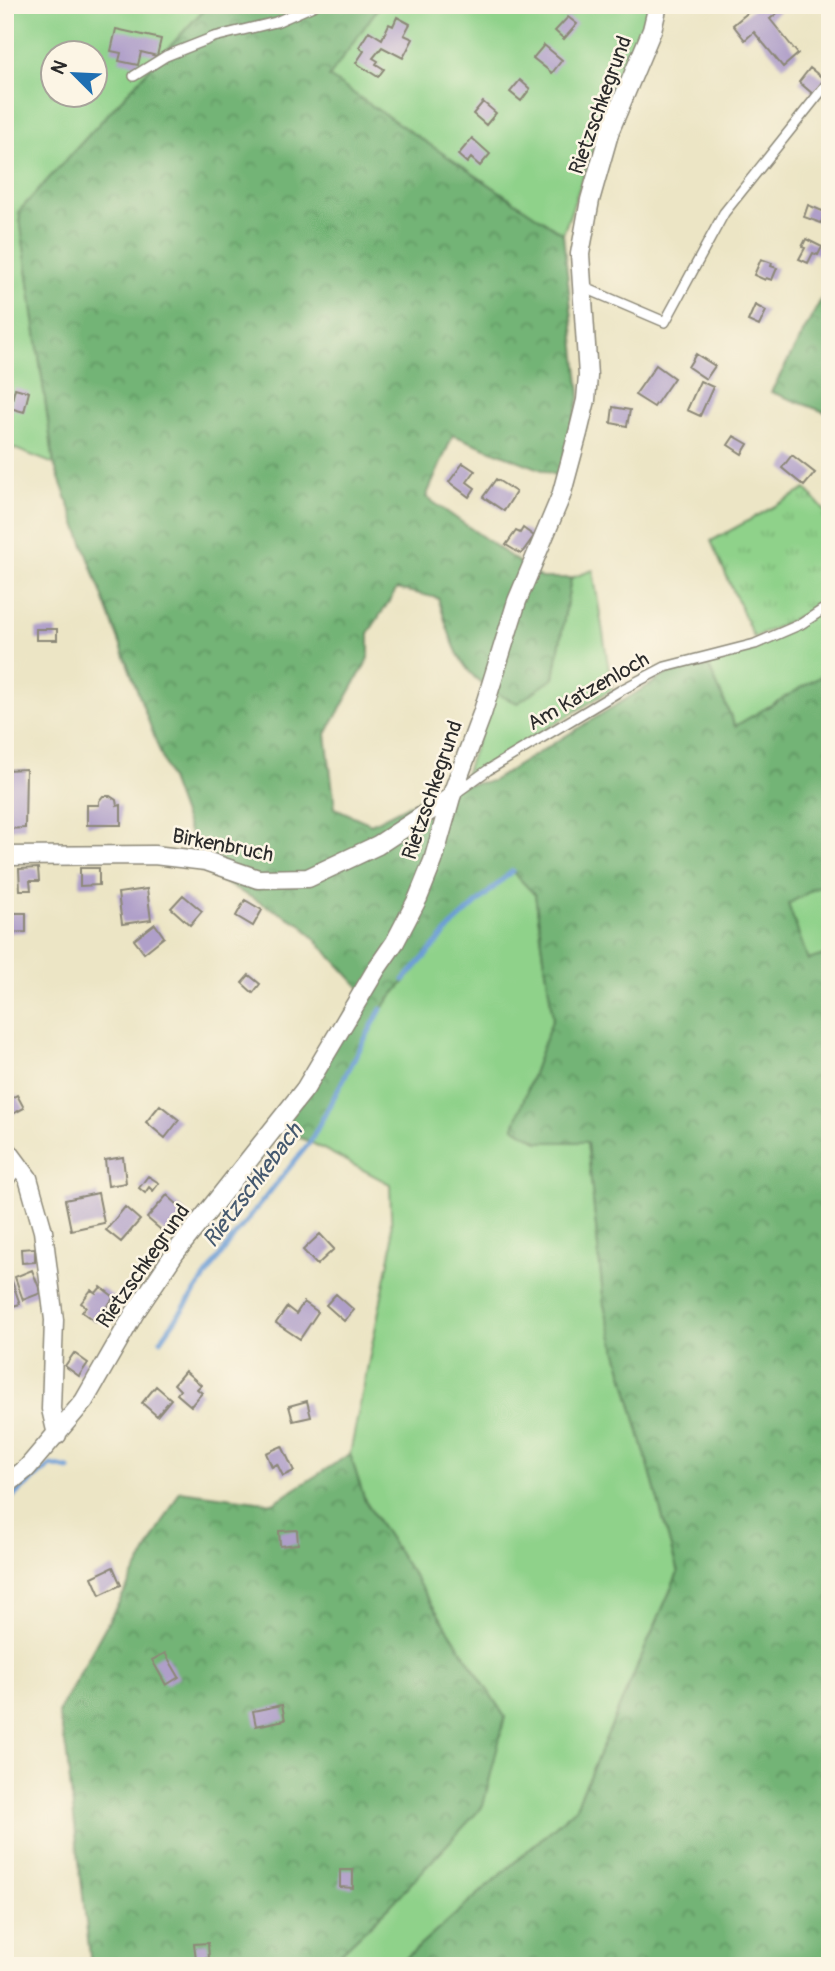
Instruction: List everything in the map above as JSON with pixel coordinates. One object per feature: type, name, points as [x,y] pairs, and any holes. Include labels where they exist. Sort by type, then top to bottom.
[{"type":"street","name":"Rietzschkegrund","points":[[5,1486],[27,1468],[84,1401],[134,1314],[175,1252],[305,1089],[395,942],[418,898],[482,714],[517,601],[561,496],[578,433],[589,376],[580,254],[590,200],[610,130],[652,30],[658,5]]},
{"type":"street","name":"Birkenbruch","points":[[5,856],[154,855],[206,861],[258,879],[308,878],[378,845],[451,797]]},
{"type":"street","points":[[5,1147],[28,1178],[43,1231],[54,1320],[51,1409],[57,1435]]},
{"type":"lane","points":[[134,76],[166,56],[214,37],[276,22],[314,5]]},
{"type":"lane","points":[[581,286],[665,322],[724,213],[830,80]]},
{"type":"lane","name":"Am Katzenloch","points":[[451,797],[488,769],[634,683],[666,667],[755,644],[801,624],[830,605]]},
{"type":"lane","points":[[5,1187],[19,1166]]},
{"type":"green space","points":[[5,5],[208,5],[19,211],[54,464],[5,445]]},
{"type":"green space","points":[[208,5],[380,5],[329,77],[563,234],[580,394],[560,477],[453,435],[426,497],[541,578],[571,578],[554,678],[518,703],[499,695],[472,675],[463,663],[438,598],[397,589],[369,632],[369,658],[326,734],[335,808],[371,824],[442,788],[492,781],[667,674],[707,662],[735,726],[830,671],[830,880],[788,904],[808,960],[830,953],[830,1966],[397,1966],[575,1809],[678,1573],[604,1305],[587,1142],[539,1142],[514,1127],[553,1018],[535,895],[512,871],[454,924],[381,1009],[310,1142],[274,1127],[362,990],[301,924],[204,872],[54,464],[19,211]]},
{"type":"green space","points":[[380,5],[649,5],[648,16],[601,127],[563,234],[328,77]]},
{"type":"green space","points":[[830,283],[830,414],[771,392]]},
{"type":"green space","points":[[806,489],[830,517],[830,596],[800,616],[754,638],[711,541]]},
{"type":"green space","points":[[593,570],[612,689],[464,777],[494,694],[554,678],[571,578]]},
{"type":"green space","points":[[830,605],[830,671],[735,726],[707,662],[755,649],[755,644]]},
{"type":"green space","points":[[512,871],[535,894],[553,1018],[514,1127],[539,1142],[587,1142],[604,1305],[678,1573],[575,1809],[397,1966],[327,1966],[390,1906],[505,1717],[365,1501],[350,1454],[392,1246],[390,1184],[310,1142],[381,1009],[454,924]]},
{"type":"green space","points":[[830,880],[830,953],[808,961],[788,904]]},
{"type":"green space","points":[[350,1454],[365,1501],[505,1717],[483,1806],[390,1906],[327,1966],[91,1966],[66,1748],[58,1713],[180,1491],[273,1503]]},
{"type":"building","points":[[757,5],[787,5],[770,19],[798,54],[783,67],[754,32],[745,40],[733,25]]},
{"type":"building","points":[[397,17],[410,24],[404,35],[413,39],[403,58],[382,47],[373,58],[378,61],[376,64],[384,69],[378,77],[356,63],[364,51],[359,47],[369,31],[382,39],[389,24],[393,26]]},
{"type":"building","points":[[568,17],[577,24],[564,39],[555,31]]},
{"type":"building","points":[[116,29],[161,39],[157,56],[141,52],[138,65],[119,61],[121,53],[111,51]]},
{"type":"building","points":[[544,45],[562,60],[552,73],[533,58]]},
{"type":"building","points":[[810,68],[825,80],[813,94],[799,82]]},
{"type":"building","points":[[520,80],[530,89],[521,101],[510,92]]},
{"type":"building","points":[[483,102],[496,113],[486,125],[473,114]]},
{"type":"building","points":[[472,138],[490,154],[480,166],[471,158],[467,163],[458,155]]},
{"type":"building","points":[[808,205],[825,212],[821,223],[804,217]]},
{"type":"building","points":[[806,239],[822,247],[818,255],[813,253],[808,263],[799,259]]},
{"type":"building","points":[[761,259],[777,268],[772,280],[754,275]]},
{"type":"building","points":[[755,305],[766,311],[759,326],[748,321]]},
{"type":"building","points":[[696,354],[715,366],[706,379],[688,367]]},
{"type":"building","points":[[656,365],[674,378],[654,407],[635,395]]},
{"type":"building","points":[[700,381],[713,387],[700,416],[687,410]]},
{"type":"building","points":[[15,388],[29,392],[24,412],[10,408]]},
{"type":"building","points":[[613,407],[630,410],[627,426],[611,423]]},
{"type":"building","points":[[734,436],[748,444],[742,454],[728,445]]},
{"type":"building","points":[[792,455],[815,473],[804,486],[782,468]]},
{"type":"building","points":[[463,463],[475,471],[467,482],[475,488],[469,497],[449,482]]},
{"type":"building","points":[[496,479],[516,492],[504,511],[483,497]]},
{"type":"building","points":[[523,528],[534,536],[521,554],[506,545],[516,531],[520,533]]},
{"type":"building","points":[[36,629],[57,629],[57,640],[36,640]]},
{"type":"building","points":[[26,769],[25,828],[5,829],[5,770]]},
{"type":"building","points":[[103,796],[110,796],[116,800],[117,806],[121,805],[121,825],[87,825],[87,805],[99,805]]},
{"type":"building","points":[[38,868],[39,881],[30,881],[31,890],[20,890],[19,869]]},
{"type":"building","points":[[80,868],[99,868],[99,885],[80,886]]},
{"type":"building","points":[[147,889],[151,920],[122,924],[118,893]]},
{"type":"building","points":[[183,895],[202,911],[190,925],[171,908]]},
{"type":"building","points":[[245,900],[262,910],[253,926],[236,916]]},
{"type":"building","points":[[5,913],[26,913],[26,932],[5,933]]},
{"type":"building","points":[[155,924],[164,937],[144,953],[134,940]]},
{"type":"building","points":[[249,975],[260,984],[253,993],[242,983]]},
{"type":"building","points":[[17,1095],[24,1108],[5,1118],[5,1101]]},
{"type":"building","points":[[160,1105],[179,1120],[165,1138],[146,1122]]},
{"type":"building","points":[[123,1157],[126,1183],[108,1186],[105,1160]]},
{"type":"building","points":[[148,1176],[159,1183],[153,1191],[149,1187],[145,1193],[139,1188]]},
{"type":"building","points":[[98,1193],[104,1223],[71,1230],[65,1200]]},
{"type":"building","points":[[167,1195],[187,1213],[167,1235],[147,1218]]},
{"type":"building","points":[[125,1207],[140,1220],[121,1242],[106,1230]]},
{"type":"building","points":[[320,1234],[334,1249],[317,1265],[303,1250]]},
{"type":"building","points":[[35,1248],[35,1262],[22,1263],[21,1249]]},
{"type":"building","points":[[32,1270],[41,1293],[23,1300],[15,1277]]},
{"type":"building","points":[[9,1273],[20,1304],[9,1307],[5,1296],[5,1274]]},
{"type":"building","points":[[101,1287],[114,1297],[96,1322],[82,1312],[86,1307],[81,1303],[91,1290],[96,1293]]},
{"type":"building","points":[[336,1294],[354,1310],[344,1321],[326,1305]]},
{"type":"building","points":[[304,1302],[318,1312],[300,1339],[276,1323],[287,1307],[296,1314]]},
{"type":"building","points":[[74,1353],[88,1363],[79,1376],[65,1366]]},
{"type":"building","points":[[185,1371],[201,1385],[197,1389],[202,1393],[191,1406],[177,1394],[180,1390],[174,1384]]},
{"type":"building","points":[[156,1386],[171,1399],[157,1416],[142,1403]]},
{"type":"building","points":[[307,1401],[311,1417],[293,1421],[289,1406]]},
{"type":"building","points":[[282,1446],[294,1471],[283,1476],[277,1464],[272,1467],[266,1453]]},
{"type":"building","points":[[297,1530],[298,1544],[280,1546],[279,1531]]},
{"type":"building","points":[[113,1567],[121,1585],[100,1595],[92,1577]]},
{"type":"building","points":[[165,1653],[179,1677],[166,1685],[152,1660]]},
{"type":"building","points":[[282,1705],[285,1720],[256,1726],[253,1711]]},
{"type":"building","points":[[340,1870],[353,1870],[353,1888],[340,1887]]},
{"type":"building","points":[[208,1943],[209,1958],[196,1959],[194,1944]]},
{"type":"waterway","name":"Rietzschkebach","points":[[404,980],[454,924],[512,871]]},
{"type":"waterway","name":"Rietzschkebach","points":[[161,1340],[235,1235],[310,1142],[381,1009]]},
{"type":"waterway","name":"Rietzschkebach","points":[[5,1503],[51,1465],[69,1469]]}]
